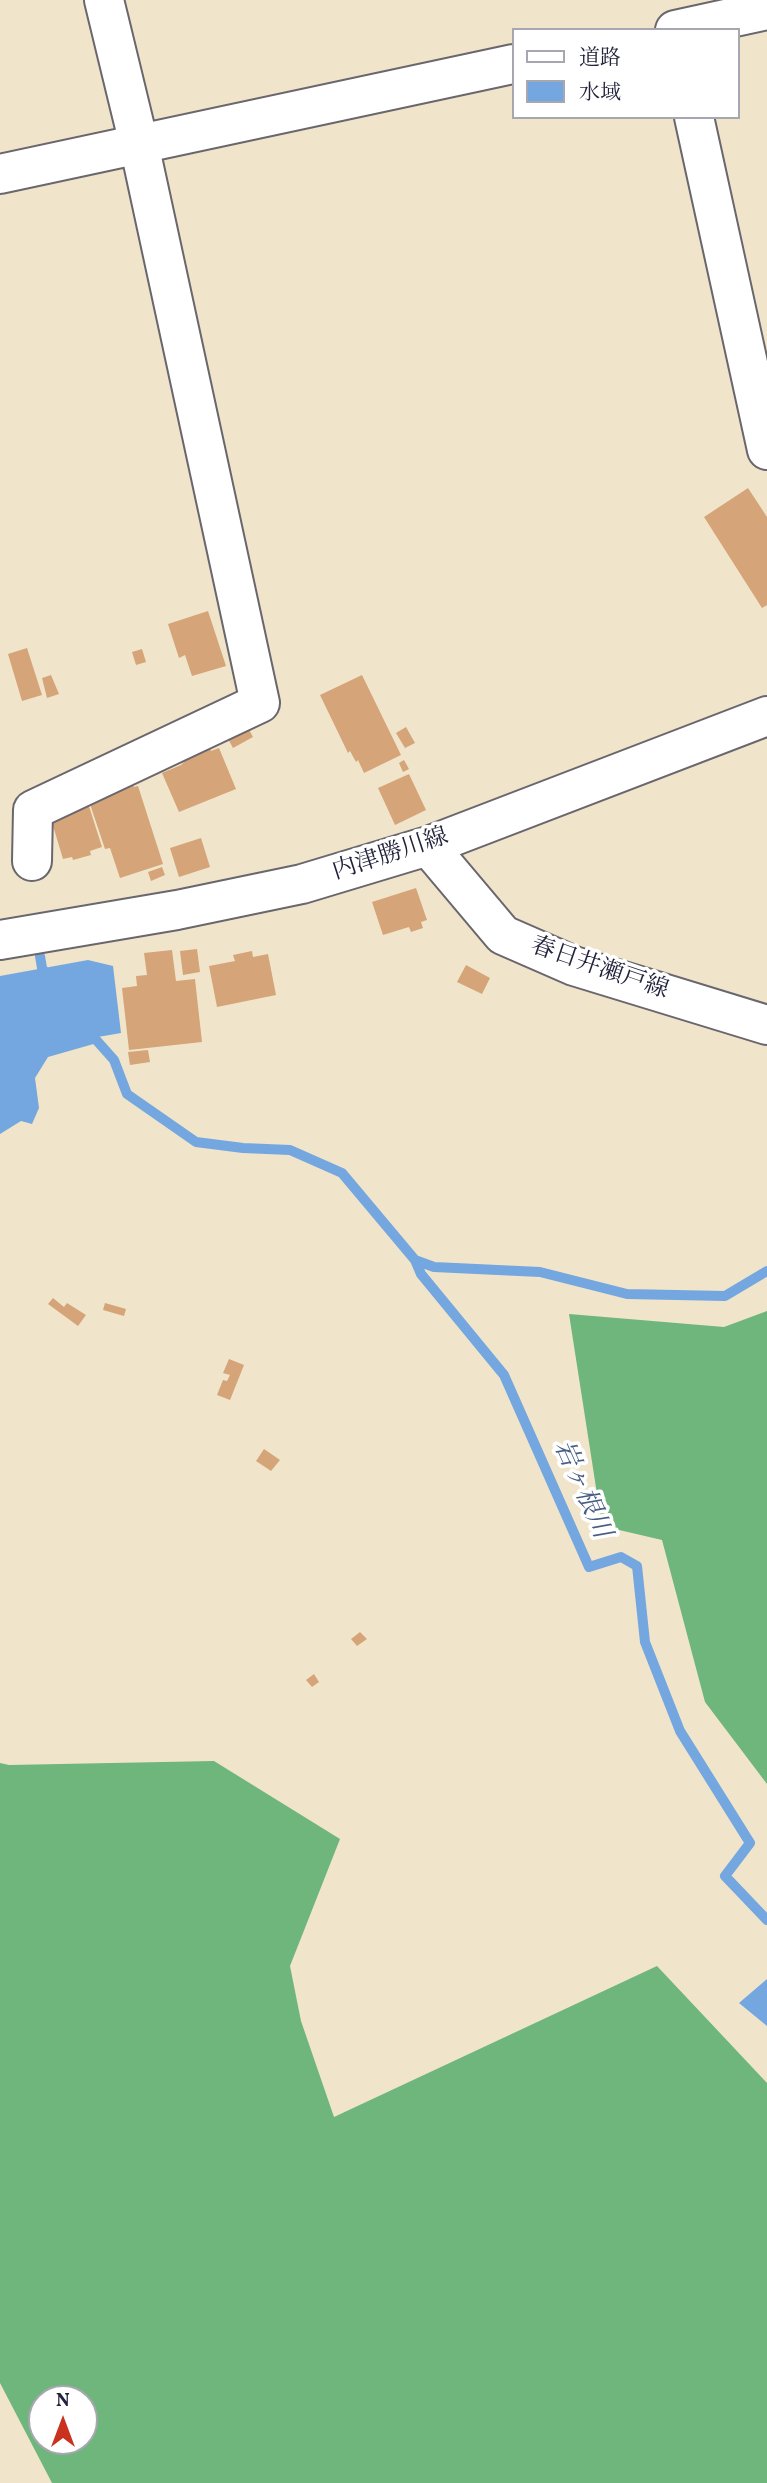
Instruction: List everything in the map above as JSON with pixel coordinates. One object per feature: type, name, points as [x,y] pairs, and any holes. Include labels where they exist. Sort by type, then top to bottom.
[{"type":"street","points":[[32,862],[33,810],[260,703],[139,144],[104,0]]},
{"type":"street","points":[[684,28],[767,10]]},
{"type":"street","points":[[0,174],[512,64]]},
{"type":"street","points":[[694,119],[767,450]]},
{"type":"street","name":"内津勝川線","points":[[0,940],[177,910],[302,884],[428,846],[767,716]]},
{"type":"street","name":"春日井瀬戸線","points":[[428,846],[503,935],[574,966],[767,1025]]},
{"type":"green space","points":[[767,1311],[767,1784],[705,1702],[662,1540],[602,1526],[569,1314],[724,1327]]},
{"type":"green space","points":[[214,1761],[340,1839],[290,1966],[301,2021],[334,2117],[657,1966],[767,2083],[767,2483],[52,2483],[37,2455],[98,2455],[98,2385],[28,2385],[28,2437],[0,2383],[0,1763]]},
{"type":"water","points":[[88,960],[113,966],[121,1033],[98,1037],[97,1043],[48,1057],[35,1078],[39,1108],[32,1124],[21,1121],[0,1134],[0,976]]},
{"type":"water","points":[[767,1979],[767,2026],[739,2003]]},
{"type":"building","points":[[748,488],[767,517],[767,605],[762,608],[704,517]]},
{"type":"building","points":[[208,611],[226,666],[192,676],[185,655],[179,658],[168,624]]},
{"type":"building","points":[[27,648],[42,695],[22,701],[8,654]]},
{"type":"building","points":[[142,649],[146,662],[136,665],[132,652]]},
{"type":"building","points":[[51,675],[59,694],[47,698],[42,678]]},
{"type":"building","points":[[362,675],[401,755],[364,773],[358,760],[356,762],[350,751],[348,753],[320,695]]},
{"type":"building","points":[[247,726],[253,737],[233,748],[227,737]]},
{"type":"building","points":[[406,727],[415,743],[405,748],[396,733]]},
{"type":"building","points":[[210,746],[211,751],[219,748],[236,789],[179,812],[162,773],[181,765],[184,762],[182,757]]},
{"type":"building","points":[[404,760],[409,769],[403,772],[399,763]]},
{"type":"building","points":[[409,774],[426,810],[395,825],[378,788]]},
{"type":"building","points":[[131,781],[134,787],[138,786],[163,864],[120,878],[110,848],[105,849],[89,801]]},
{"type":"building","points":[[88,803],[102,847],[90,851],[91,855],[73,860],[72,857],[63,859],[51,819]]},
{"type":"building","points":[[201,838],[210,867],[179,877],[170,848]]},
{"type":"building","points":[[162,867],[165,875],[151,881],[148,872]]},
{"type":"building","points":[[416,888],[427,920],[421,922],[423,928],[411,932],[409,927],[383,935],[372,902]]},
{"type":"building","points":[[197,949],[200,972],[183,975],[180,951]]},
{"type":"building","points":[[172,950],[176,981],[195,979],[202,1042],[129,1050],[122,988],[137,986],[136,976],[147,975],[144,953]]},
{"type":"building","points":[[252,951],[253,957],[268,954],[276,995],[217,1007],[209,966],[235,961],[233,955]]},
{"type":"building","points":[[466,965],[490,978],[482,994],[457,982]]},
{"type":"building","points":[[148,1050],[150,1062],[130,1065],[128,1052]]},
{"type":"building","points":[[53,1298],[64,1307],[67,1303],[86,1315],[78,1326],[48,1304]]},
{"type":"building","points":[[105,1303],[126,1309],[124,1316],[103,1310]]},
{"type":"building","points":[[229,1359],[244,1365],[230,1400],[217,1395],[223,1380],[227,1381],[230,1375],[223,1373]]},
{"type":"building","points":[[264,1449],[280,1460],[271,1471],[256,1461]]},
{"type":"building","points":[[360,1632],[367,1639],[357,1646],[351,1639]]},
{"type":"building","points":[[314,1674],[319,1682],[312,1687],[306,1680]]},
{"type":"waterway","points":[[40,956],[42,968],[49,978]]},
{"type":"waterway","points":[[90,1033],[114,1060],[127,1094],[196,1142],[290,1150],[342,1173],[415,1260],[434,1267],[540,1272],[627,1294],[725,1296],[767,1271]]},
{"type":"waterway","name":"岩ヶ根川","points":[[415,1260],[421,1274],[504,1375],[589,1567],[621,1557],[637,1566],[645,1642],[680,1731],[750,1843],[725,1876],[767,1920]]}]
